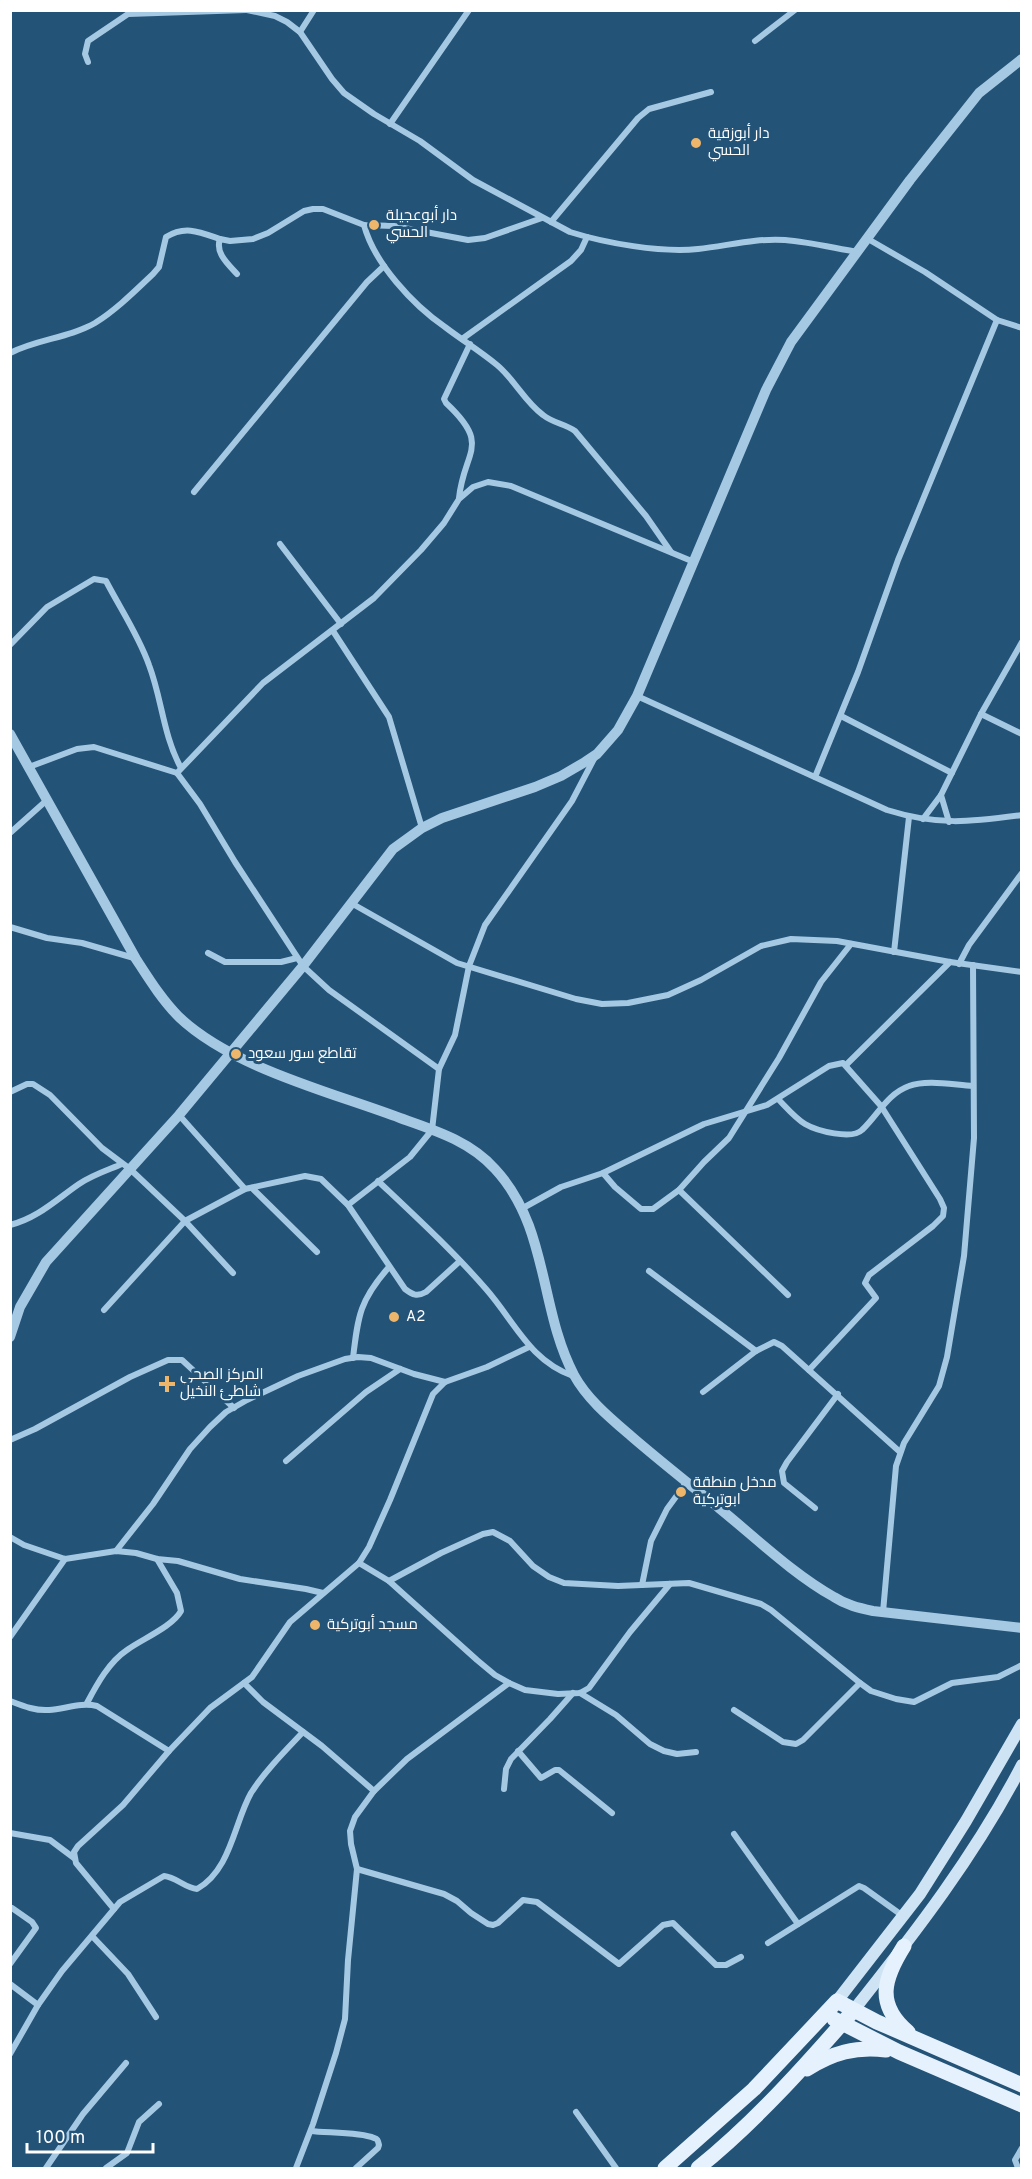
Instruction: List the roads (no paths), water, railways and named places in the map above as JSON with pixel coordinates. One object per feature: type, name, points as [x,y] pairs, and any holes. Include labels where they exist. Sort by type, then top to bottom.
[{"type":"main road","points":[[665,2169],[754,2089],[826,2015],[920,1894],[966,1821],[1022,1724]]},
{"type":"main road","points":[[698,2169],[794,2076],[853,2011],[939,1899],[980,1837],[1022,1765]]},
{"type":"main road","points":[[904,1946],[888,1974],[887,2003],[893,2016],[917,2040]]},
{"type":"main road","points":[[837,2001],[853,2011],[1022,2085]]},
{"type":"main road","points":[[826,2015],[899,2052],[1022,2106]]},
{"type":"main road","points":[[794,2076],[825,2058],[853,2049],[866,2048],[899,2052]]},
{"type":"street","points":[[88,62],[85,54],[88,41],[127,12],[247,10],[275,16],[300,32],[344,93],[446,158],[473,180],[542,218],[587,237],[647,248],[672,250],[699,249],[751,240],[785,240],[859,252]]},
{"type":"street","points":[[300,32],[314,10]]},
{"type":"street","points":[[390,124],[469,10]]},
{"type":"street","points":[[754,41],[795,10]]},
{"type":"street","points":[[348,1205],[410,1157],[432,1130],[439,1069],[455,1035],[469,966],[485,925],[576,794],[597,754],[618,730],[637,696],[766,390],[791,342],[910,180],[979,93],[1022,59]]},
{"type":"street","points":[[551,222],[638,118],[649,110],[711,92]]},
{"type":"street","points":[[10,353],[26,345],[94,323],[153,274],[159,267],[166,237],[177,231],[193,230],[230,241],[253,239],[268,233],[304,211],[324,209],[364,225],[394,226],[468,240],[485,238],[542,218]]},
{"type":"street","points":[[364,225],[368,241],[384,266],[416,302],[443,326],[499,366],[541,414],[575,431],[646,516],[671,553]]},
{"type":"street","points":[[462,339],[571,261],[581,250],[587,237]]},
{"type":"street","points":[[220,239],[218,244],[220,253],[237,274]]},
{"type":"street","points":[[868,239],[925,272],[997,320],[1022,328]]},
{"type":"street","points":[[194,492],[367,282],[384,266]]},
{"type":"street","points":[[815,777],[841,716],[898,560],[997,320]]},
{"type":"street","points":[[459,499],[461,479],[471,458],[473,446],[467,426],[444,399],[470,344]]},
{"type":"street","points":[[179,770],[263,683],[374,598],[421,550],[444,523],[459,499],[473,487],[488,482],[511,486],[694,562]]},
{"type":"street","points":[[279,544],[341,624]]},
{"type":"street","points":[[10,645],[47,607],[60,598],[94,579],[106,581],[149,663],[164,728],[179,770],[300,962],[329,990],[439,1069]]},
{"type":"street","points":[[333,631],[389,717],[422,828]]},
{"type":"street","points":[[923,819],[940,795],[981,714],[1022,642]]},
{"type":"street","points":[[637,696],[887,810],[909,817],[949,822],[1022,814]]},
{"type":"street","points":[[981,714],[1022,734]]},
{"type":"street","points":[[841,716],[952,773]]},
{"type":"street","points":[[10,734],[136,959],[178,1016],[230,1053],[268,1070],[432,1130],[477,1152],[509,1184],[524,1208],[556,1325],[575,1377],[596,1404],[615,1423],[686,1483],[818,1587],[845,1603],[883,1613],[1022,1628]]},
{"type":"street","points":[[29,767],[77,749],[94,747],[179,770]]},
{"type":"street","points":[[10,1337],[20,1307],[46,1262],[126,1166],[179,1114],[393,849],[422,828],[442,818],[561,776],[597,754]]},
{"type":"street","points":[[940,795],[949,822]]},
{"type":"street","points":[[10,833],[47,800]]},
{"type":"street","points":[[894,952],[909,817]]},
{"type":"street","points":[[959,964],[969,945],[1022,873]]},
{"type":"street","points":[[350,903],[448,959],[576,999],[602,1004],[616,1004],[668,995],[701,980],[744,954],[774,942],[791,939],[814,939],[851,944],[959,964],[1022,972]]},
{"type":"street","points":[[10,927],[31,934],[82,943],[136,959]]},
{"type":"street","points":[[603,1173],[641,1209],[653,1209],[679,1190],[729,1138],[779,1058],[821,982],[851,944]]},
{"type":"street","points":[[208,953],[225,962],[300,962]]},
{"type":"street","points":[[846,1065],[950,962]]},
{"type":"street","points":[[883,1613],[893,1491],[900,1452],[939,1386],[947,1358],[964,1257],[974,1138],[973,965]]},
{"type":"street","points":[[524,1208],[561,1187],[603,1173],[704,1124],[744,1114],[767,1105],[829,1066],[838,1063],[846,1065],[881,1106],[944,1208],[943,1216],[933,1226],[869,1275],[865,1283],[876,1298],[809,1370]]},
{"type":"street","points":[[778,1099],[805,1124],[831,1133],[846,1134],[861,1132],[881,1106],[910,1085],[923,1083],[973,1086]]},
{"type":"street","points":[[10,1092],[27,1084],[38,1086],[70,1114],[102,1148],[126,1166],[185,1221],[233,1273]]},
{"type":"street","points":[[179,1114],[248,1188],[317,1252]]},
{"type":"street","points":[[10,1225],[51,1206],[81,1182],[126,1166]]},
{"type":"street","points":[[104,1310],[185,1221],[248,1188],[290,1178],[313,1176],[321,1179],[348,1205],[405,1289],[414,1295],[420,1295],[460,1261]]},
{"type":"street","points":[[378,1181],[488,1290],[529,1347],[543,1360],[575,1377]]},
{"type":"street","points":[[679,1190],[788,1295]]},
{"type":"street","points":[[353,1358],[356,1330],[365,1298],[389,1267]]},
{"type":"street","points":[[649,1271],[756,1351]]},
{"type":"street","points":[[703,1392],[756,1351],[774,1342],[782,1346],[838,1394],[900,1452]]},
{"type":"street","points":[[114,1909],[76,1863],[74,1852],[78,1846],[123,1805],[169,1751],[210,1708],[244,1683],[261,1666],[290,1622],[359,1563],[369,1547],[390,1500],[434,1394],[445,1382],[487,1367],[529,1347]]},
{"type":"street","points":[[116,1551],[153,1504],[190,1449],[210,1427],[247,1400],[298,1376],[353,1358],[371,1358],[445,1382]]},
{"type":"street","points":[[10,1440],[35,1430],[130,1377],[168,1360],[182,1360],[234,1408]]},
{"type":"street","points":[[286,1461],[366,1392],[400,1369]]},
{"type":"street","points":[[815,1508],[784,1483],[782,1471],[838,1394]]},
{"type":"street","points":[[642,1585],[651,1540],[667,1509],[686,1483]]},
{"type":"street","points":[[390,1581],[441,1553],[483,1534],[493,1532],[510,1541],[541,1571],[564,1583],[618,1586],[689,1583],[760,1604],[771,1610],[860,1683],[871,1691],[883,1695],[914,1702],[952,1683],[998,1677],[1022,1665]]},
{"type":"street","points":[[10,1537],[24,1545],[64,1559],[116,1551],[136,1553],[157,1559],[178,1561],[240,1579],[323,1593]]},
{"type":"street","points":[[10,1637],[64,1559]]},
{"type":"street","points":[[87,1703],[107,1670],[124,1651],[171,1622],[181,1611],[177,1593],[157,1559]]},
{"type":"street","points":[[359,1563],[390,1581],[495,1675],[525,1689],[558,1694],[577,1693],[589,1688],[630,1632],[670,1584]]},
{"type":"street","points":[[244,1683],[263,1702],[374,1791]]},
{"type":"street","points":[[296,2169],[311,2131],[345,2019],[357,1869],[350,1831],[355,1817],[374,1791],[407,1759],[509,1683]]},
{"type":"street","points":[[734,1710],[783,1742],[796,1744],[803,1740],[860,1683]]},
{"type":"street","points":[[504,1789],[506,1769],[511,1759],[577,1693]]},
{"type":"street","points":[[577,1693],[616,1715],[650,1744],[664,1752],[677,1754],[696,1752]]},
{"type":"street","points":[[10,1701],[40,1710],[87,1703],[97,1706],[169,1751]]},
{"type":"street","points":[[10,2054],[38,2005],[62,1971],[120,1902],[164,1876],[169,1876],[197,1889],[212,1877],[223,1858],[251,1794],[272,1766],[303,1732]]},
{"type":"street","points":[[518,1751],[541,1778],[559,1770],[612,1813]]},
{"type":"street","points":[[10,1833],[50,1840],[74,1858]]},
{"type":"street","points":[[734,1834],[798,1924]]},
{"type":"street","points":[[357,1869],[444,1894],[488,1924],[498,1923],[523,1900],[537,1902],[619,1964],[663,1925],[670,1923],[673,1923],[716,1965],[726,1965],[741,1957]]},
{"type":"street","points":[[768,1943],[859,1886],[903,1916]]},
{"type":"street","points":[[10,1964],[36,1928],[32,1922],[12,1908]]},
{"type":"street","points":[[92,1936],[128,1974],[156,2017]]},
{"type":"street","points":[[10,1984],[38,2005]]},
{"type":"street","points":[[46,2169],[83,2114],[126,2063]]},
{"type":"street","points":[[106,2169],[127,2153],[139,2122],[159,2104]]},
{"type":"street","points":[[576,2112],[616,2169]]},
{"type":"street","points":[[311,2131],[377,2140],[378,2148],[356,2169]]},
{"type":"street","points":[[1018,2169],[1015,2160],[1022,2148]]},
{"type":"place","name":"دار أبوزقية الحسي","points":[[696,143]]},
{"type":"place","name":"دار أبوعجيلة الحسي","points":[[374,225]]},
{"type":"place","name":"تقاطع سور سعود","points":[[236,1054]]},
{"type":"place","name":"A2","points":[[394,1317]]},
{"type":"place","name":"المركز الصحي شاطئ النخيل","points":[[167,1384]]},
{"type":"place","name":"مدخل منطقة ابوتركية","points":[[681,1492]]},
{"type":"place","name":"مسجد أبوتركية","points":[[315,1625]]}]
